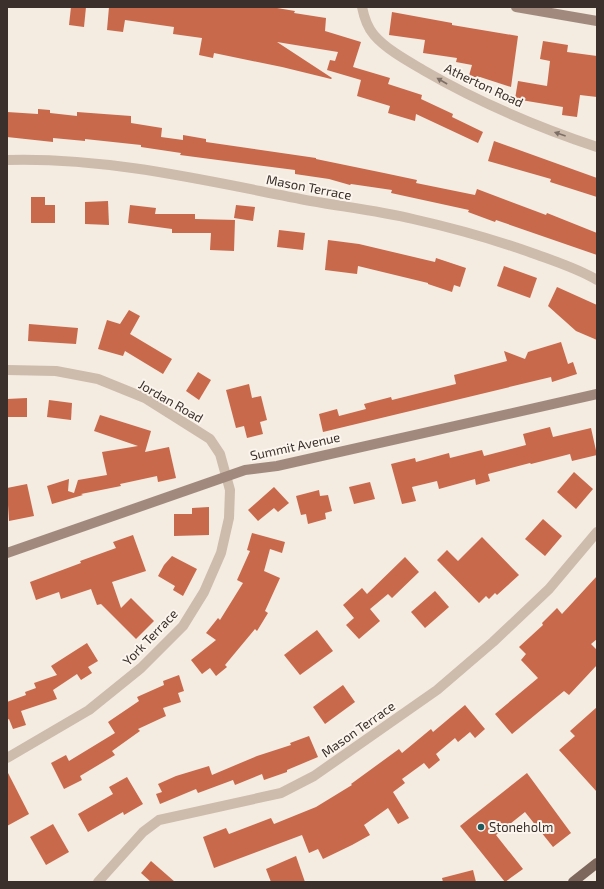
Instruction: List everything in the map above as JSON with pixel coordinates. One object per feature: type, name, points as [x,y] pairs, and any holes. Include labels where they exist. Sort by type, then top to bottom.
[{"type":"main road","points":[[573,882],[597,863]]},
{"type":"street","name":"Atherton Road","points":[[362,7],[367,23],[373,34],[410,63],[459,90],[550,131],[597,147]]},
{"type":"street","points":[[516,7],[597,21]]},
{"type":"street","name":"Mason Terrace","points":[[7,160],[39,159],[123,167],[208,180],[312,201],[412,218],[493,239],[553,260],[597,280]]},
{"type":"street","name":"Jordan Road","points":[[7,370],[56,371],[98,379],[145,398],[210,439],[220,454],[226,477]]},
{"type":"street","name":"Summit Avenue","points":[[7,553],[245,470],[277,466],[597,394]]},
{"type":"street","name":"York Terrace","points":[[7,758],[89,710],[141,668],[183,626],[204,592],[221,553],[229,518],[230,490],[226,477]]},
{"type":"street","name":"Mason Terrace","points":[[98,882],[143,832],[159,820],[281,793],[314,776],[437,690],[491,644],[549,589],[597,532]]},
{"type":"building","points":[[71,7],[86,7],[84,27],[69,25]]},
{"type":"building","points":[[109,7],[271,7],[295,11],[294,13],[326,18],[325,31],[361,42],[353,67],[390,78],[388,84],[422,95],[421,99],[453,114],[452,117],[483,132],[478,143],[416,114],[415,121],[388,113],[390,106],[357,96],[361,80],[327,70],[330,60],[335,61],[338,52],[277,42],[332,78],[331,79],[214,53],[213,58],[199,55],[202,38],[173,34],[174,27],[125,20],[123,32],[107,30]]},
{"type":"building","points":[[392,12],[452,23],[452,25],[518,36],[511,87],[480,77],[478,82],[468,79],[472,65],[456,62],[457,58],[423,53],[425,40],[389,35]]},
{"type":"building","points":[[543,41],[568,45],[567,52],[597,56],[597,97],[580,95],[577,117],[562,115],[563,107],[515,99],[518,81],[547,86],[550,61],[540,59]]},
{"type":"building","points":[[38,109],[50,110],[50,113],[77,116],[77,112],[131,116],[131,123],[162,128],[161,137],[183,140],[183,135],[206,139],[206,142],[316,158],[417,180],[416,183],[475,195],[477,189],[546,215],[547,213],[597,233],[597,255],[496,220],[495,222],[468,212],[469,210],[391,193],[392,190],[350,185],[329,179],[295,174],[295,170],[180,155],[181,153],[141,147],[141,145],[85,139],[85,141],[53,138],[53,142],[7,137],[7,112],[38,114]]},
{"type":"building","points":[[494,141],[597,178],[597,197],[550,182],[551,179],[488,161]]},
{"type":"building","points":[[31,197],[45,197],[45,205],[55,205],[55,223],[31,223]]},
{"type":"building","points":[[108,201],[109,225],[85,224],[85,202]]},
{"type":"building","points":[[130,205],[156,208],[155,214],[195,214],[195,219],[235,220],[234,251],[210,250],[211,233],[172,233],[172,229],[128,223]]},
{"type":"building","points":[[236,205],[255,207],[253,221],[234,218]]},
{"type":"building","points":[[279,230],[305,233],[303,250],[277,247]]},
{"type":"building","points":[[328,240],[359,244],[435,262],[436,258],[466,268],[460,287],[454,285],[452,292],[428,283],[358,266],[357,274],[325,270]]},
{"type":"building","points":[[504,266],[537,278],[530,298],[497,286]]},
{"type":"building","points":[[557,287],[597,305],[597,340],[576,331],[548,306]]},
{"type":"building","points":[[129,310],[140,316],[130,334],[172,359],[163,374],[125,351],[123,356],[98,349],[107,320],[120,324]]},
{"type":"building","points":[[29,324],[78,328],[76,344],[28,341]]},
{"type":"building","points":[[561,342],[568,364],[573,362],[577,374],[552,382],[551,377],[323,432],[319,414],[337,409],[339,416],[366,409],[364,404],[391,397],[392,400],[456,384],[454,375],[507,361],[504,351],[525,359],[528,352]]},
{"type":"building","points":[[198,372],[211,380],[199,400],[186,391]]},
{"type":"building","points":[[249,384],[252,398],[261,396],[267,420],[260,422],[263,434],[247,438],[244,426],[236,428],[226,390]]},
{"type":"building","points":[[27,398],[27,417],[7,417],[7,399]]},
{"type":"building","points":[[49,400],[72,403],[71,420],[47,417]]},
{"type":"building","points":[[100,415],[151,431],[145,452],[169,447],[176,478],[158,482],[157,476],[120,484],[121,486],[81,494],[83,495],[52,504],[47,486],[69,479],[68,491],[74,493],[78,480],[107,475],[102,452],[138,446],[94,431]]},
{"type":"building","points":[[550,427],[553,437],[591,428],[597,455],[572,461],[570,454],[530,463],[488,474],[490,481],[476,485],[475,479],[439,489],[437,481],[412,487],[416,501],[402,504],[391,464],[415,458],[416,462],[449,453],[450,458],[482,450],[484,456],[526,445],[523,434]]},
{"type":"building","points":[[574,472],[593,489],[576,509],[557,492]]},
{"type":"building","points":[[370,482],[375,499],[354,504],[349,487]]},
{"type":"building","points":[[27,484],[34,516],[9,521],[7,488]]},
{"type":"building","points":[[274,487],[289,503],[278,512],[274,508],[258,521],[248,510]]},
{"type":"building","points":[[319,490],[320,496],[328,495],[332,511],[325,513],[326,519],[308,524],[306,514],[301,515],[296,496]]},
{"type":"building","points":[[209,507],[209,535],[174,536],[174,514],[192,514],[192,508]]},
{"type":"building","points":[[543,519],[562,536],[545,556],[525,539]]},
{"type":"building","points":[[252,533],[285,542],[282,553],[270,549],[264,571],[280,578],[265,611],[268,613],[257,631],[255,629],[225,665],[227,667],[216,676],[210,668],[202,674],[191,660],[216,640],[206,633],[218,618],[220,620],[243,583],[237,580],[250,551],[247,550]]},
{"type":"building","points":[[133,535],[146,571],[112,582],[121,608],[131,598],[154,621],[136,639],[101,604],[97,605],[91,589],[61,599],[59,592],[36,600],[30,582],[116,548],[113,542]]},
{"type":"building","points":[[482,537],[519,575],[497,595],[495,593],[489,599],[486,596],[479,603],[437,560],[447,550],[458,561]]},
{"type":"building","points":[[172,556],[197,569],[183,596],[173,590],[175,586],[158,576],[164,565]]},
{"type":"building","points":[[405,557],[419,572],[392,598],[388,594],[370,609],[380,621],[359,639],[346,625],[354,618],[343,605],[362,588],[367,594]]},
{"type":"building","points":[[597,576],[597,639],[591,644],[597,650],[597,665],[569,695],[564,691],[512,734],[495,714],[538,678],[521,660],[526,654],[519,647],[543,625],[542,623],[557,608],[562,614]]},
{"type":"building","points":[[435,591],[449,607],[425,628],[411,612]]},
{"type":"building","points":[[317,630],[333,651],[300,675],[284,655]]},
{"type":"building","points":[[87,643],[98,661],[88,667],[92,673],[81,680],[77,674],[53,690],[57,699],[21,711],[26,725],[13,729],[9,719],[7,720],[7,702],[26,695],[25,692],[36,688],[34,683],[57,675],[51,666]]},
{"type":"building","points":[[179,675],[184,691],[178,693],[181,702],[163,708],[166,716],[138,729],[140,731],[112,751],[115,755],[80,776],[82,780],[64,789],[51,763],[66,755],[69,761],[115,733],[108,722],[139,701],[137,697],[164,685],[163,681]]},
{"type":"building","points":[[343,685],[355,702],[325,724],[313,707]]},
{"type":"building","points":[[465,705],[485,729],[475,738],[470,732],[458,742],[455,738],[436,754],[440,760],[429,769],[424,763],[402,779],[405,783],[393,792],[409,818],[398,824],[388,808],[364,825],[370,835],[323,859],[318,849],[309,853],[302,835],[214,868],[203,837],[226,828],[229,834],[271,818],[274,824],[316,807],[352,785],[351,784],[399,749],[402,753],[431,729],[433,732]]},
{"type":"building","points":[[597,707],[597,792],[559,750],[575,736],[570,731]]},
{"type":"building","points":[[309,736],[318,757],[287,770],[287,772],[264,780],[262,774],[235,785],[233,780],[198,793],[196,789],[160,804],[156,794],[162,792],[158,784],[176,776],[209,766],[212,775],[257,756],[291,745],[290,743]]},
{"type":"building","points":[[7,771],[29,814],[7,826]]},
{"type":"building","name":"Stoneholm","points":[[527,773],[571,833],[553,847],[525,812],[496,835],[523,869],[505,882],[460,826]]},
{"type":"building","points":[[127,777],[143,804],[124,815],[123,812],[88,832],[78,814],[113,794],[109,787]]},
{"type":"building","points":[[53,824],[69,852],[46,865],[30,837]]},
{"type":"building","points":[[296,856],[305,882],[271,882],[266,869]]},
{"type":"building","points":[[151,861],[175,882],[151,882],[141,873]]},
{"type":"building","points":[[473,870],[476,882],[443,882],[442,878]]},
{"type":"place","name":"Stoneholm","points":[[481,827]]}]
